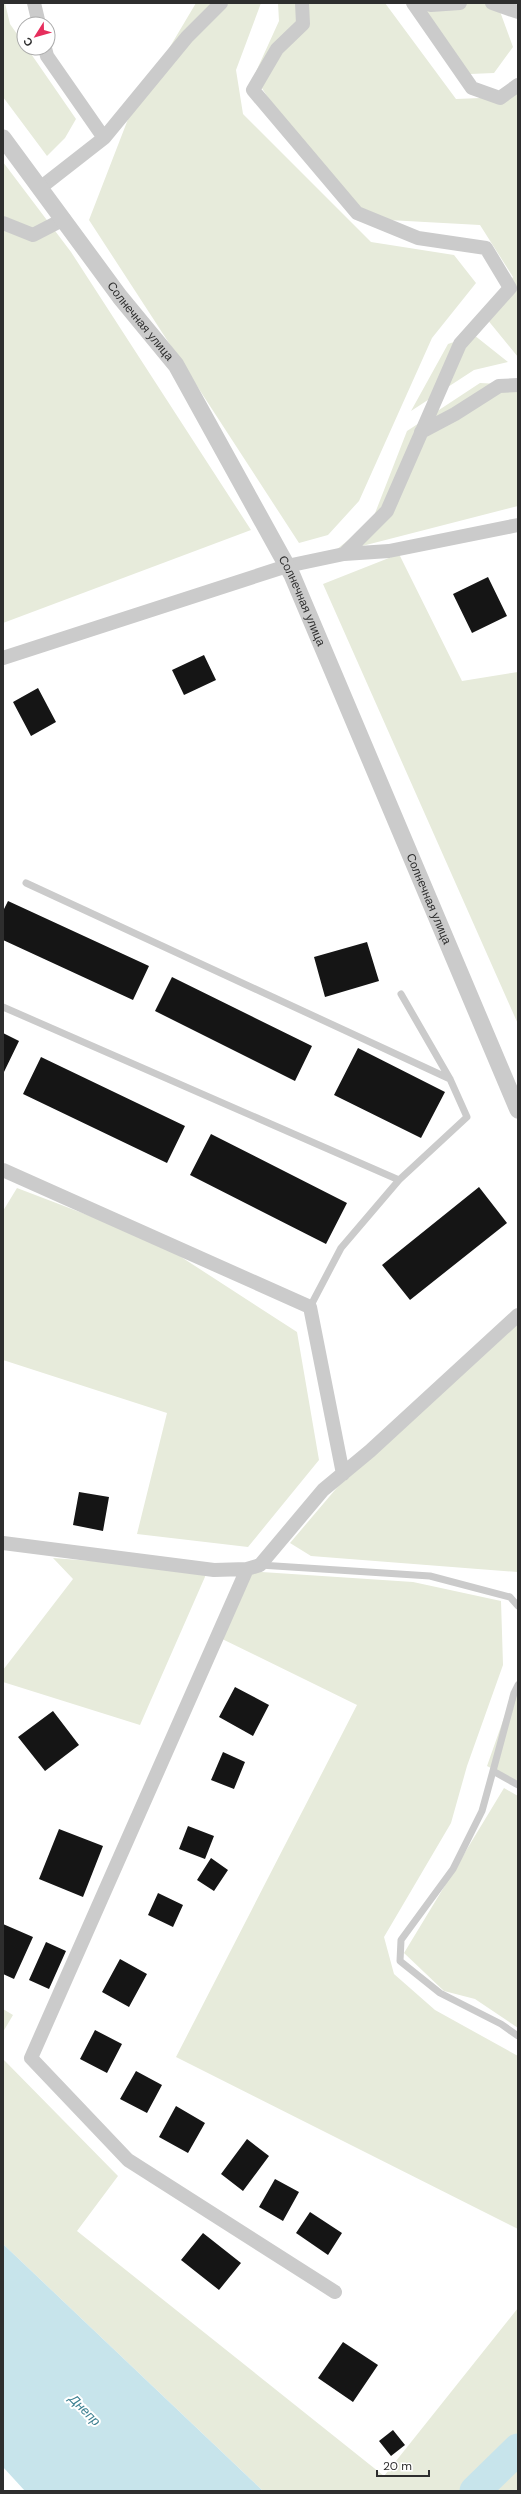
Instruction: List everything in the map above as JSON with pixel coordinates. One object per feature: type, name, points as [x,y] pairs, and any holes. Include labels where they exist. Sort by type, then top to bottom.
[{"type":"street","points":[[34,3],[37,16]]},
{"type":"street","points":[[40,188],[104,138],[187,37],[220,3]]},
{"type":"street","points":[[302,3],[303,24],[277,49],[253,90],[357,213],[418,238],[486,248],[510,288],[460,344],[387,511],[344,554]]},
{"type":"street","points":[[413,3],[472,88],[500,98],[518,85]]},
{"type":"street","points":[[423,3],[431,5],[460,3]]},
{"type":"street","points":[[492,3],[518,12]]},
{"type":"street","points":[[47,56],[104,138]]},
{"type":"street","name":"Солнечная улица","points":[[3,138],[64,219],[120,298],[176,365],[287,566],[518,1110]]},
{"type":"street","points":[[3,224],[33,235],[64,219]]},
{"type":"street","points":[[421,432],[456,414],[499,386],[518,385]]},
{"type":"street","points":[[3,658],[287,566],[344,554],[389,551],[518,525]]},
{"type":"street","points":[[3,1170],[310,1306],[343,1474]]},
{"type":"street","points":[[334,2292],[128,2160],[31,2058],[253,1567],[323,1490],[343,1474],[518,1315]]},
{"type":"street","points":[[3,1544],[214,1570],[253,1567]]},
{"type":"lane","points":[[26,883],[450,1079]]},
{"type":"lane","points":[[310,1306],[341,1248],[399,1180],[467,1117],[450,1079],[401,994]]},
{"type":"lane","points":[[3,1007],[399,1180]]},
{"type":"lane","points":[[253,1567],[430,1576],[510,1598],[518,1606]]},
{"type":"lane","points":[[518,1685],[514,1693],[482,1811],[452,1869],[401,1940],[400,1961],[440,1993],[501,2024],[518,2036]]},
{"type":"lane","points":[[493,1771],[518,1785]]},
{"type":"green space","points":[[3,3],[5,3],[10,24],[16,33],[16,56],[33,56],[76,119],[65,138],[47,156],[3,97]]},
{"type":"green space","points":[[196,3],[261,3],[236,70],[243,114],[371,242],[454,255],[476,283],[432,338],[359,501],[328,535],[299,543],[89,220],[130,114]]},
{"type":"green space","points":[[278,3],[385,3],[456,99],[505,97],[518,90],[518,357],[482,313],[513,277],[480,225],[370,219],[293,136],[254,76],[279,21]]},
{"type":"green space","points":[[415,3],[481,3],[498,6],[513,47],[494,73],[470,74]]},
{"type":"green space","points":[[3,162],[71,252],[251,530],[3,623]]},
{"type":"green space","points":[[474,335],[508,362],[474,370],[411,411],[448,344]]},
{"type":"green space","points":[[480,383],[518,385],[518,506],[331,554],[372,521],[407,431]]},
{"type":"green space","points":[[399,554],[462,681],[518,672],[518,1024],[323,584]]},
{"type":"green space","points":[[17,1188],[158,1242],[297,1332],[319,1460],[248,1547],[137,1534],[167,1413],[3,1360],[3,1211]]},
{"type":"green space","points":[[518,1323],[518,1572],[311,1556],[290,1543],[346,1477]]},
{"type":"green space","points":[[53,1558],[208,1570],[140,1725],[3,1682],[3,1670],[73,1579]]},
{"type":"green space","points":[[245,1571],[413,1582],[501,1601],[503,1665],[467,1766],[451,1823],[384,1937],[394,1974],[435,2010],[518,2056],[518,2229],[176,2057],[357,1705],[216,1636]]},
{"type":"green space","points":[[518,1678],[518,1782],[487,1766]]},
{"type":"green space","points":[[504,1788],[518,1796],[518,2028],[475,1999],[444,1991],[404,1953]]},
{"type":"green space","points":[[3,2009],[13,2015],[3,2032]]},
{"type":"green space","points":[[3,2059],[118,2176],[77,2231],[384,2476],[518,2308],[518,2491],[263,2491],[3,2244]]},
{"type":"water","name":"Днепр","points":[[3,2244],[263,2491],[25,2491],[3,2467]]},
{"type":"building","points":[[488,577],[507,616],[472,633],[453,594]]},
{"type":"building","points":[[204,655],[216,680],[184,695],[172,670]]},
{"type":"building","points":[[38,688],[56,722],[31,736],[13,702]]},
{"type":"building","points":[[8,901],[149,966],[133,1000],[3,940],[3,911]]},
{"type":"building","points":[[367,942],[379,981],[325,997],[314,957]]},
{"type":"building","points":[[172,977],[312,1046],[295,1081],[155,1011]]},
{"type":"building","points":[[3,1033],[19,1041],[3,1074]]},
{"type":"building","points":[[358,1048],[445,1092],[421,1138],[334,1095]]},
{"type":"building","points":[[41,1057],[185,1126],[167,1163],[23,1094]]},
{"type":"building","points":[[211,1134],[347,1203],[326,1244],[190,1175]]},
{"type":"building","points":[[479,1187],[507,1223],[410,1300],[382,1265]]},
{"type":"building","points":[[79,1492],[109,1497],[103,1531],[73,1525]]},
{"type":"building","points":[[235,1687],[269,1705],[253,1736],[219,1717]]},
{"type":"building","points":[[53,1711],[79,1745],[45,1771],[18,1737]]},
{"type":"building","points":[[223,1752],[245,1762],[234,1789],[211,1780]]},
{"type":"building","points":[[188,1826],[214,1836],[205,1859],[179,1849]]},
{"type":"building","points":[[59,1829],[103,1846],[83,1897],[39,1879]]},
{"type":"building","points":[[211,1858],[228,1870],[214,1891],[197,1880]]},
{"type":"building","points":[[158,1893],[183,1905],[173,1927],[148,1915]]},
{"type":"building","points":[[3,1924],[33,1937],[14,1979],[3,1974]]},
{"type":"building","points":[[46,1942],[66,1951],[49,1989],[29,1980]]},
{"type":"building","points":[[120,1959],[147,1974],[129,2007],[102,1992]]},
{"type":"building","points":[[95,2030],[122,2044],[107,2073],[80,2059]]},
{"type":"building","points":[[136,2071],[162,2085],[147,2113],[120,2099]]},
{"type":"building","points":[[176,2106],[205,2123],[188,2153],[159,2137]]},
{"type":"building","points":[[247,2139],[269,2156],[243,2191],[221,2174]]},
{"type":"building","points":[[275,2179],[299,2192],[283,2221],[259,2207]]},
{"type":"building","points":[[310,2212],[342,2233],[328,2255],[296,2233]]},
{"type":"building","points":[[203,2233],[241,2263],[219,2290],[181,2260]]},
{"type":"building","points":[[343,2342],[378,2365],[353,2402],[318,2378]]},
{"type":"building","points":[[393,2430],[405,2445],[391,2456],[379,2441]]},
{"type":"waterway","points":[[475,2491],[518,2449]]}]
